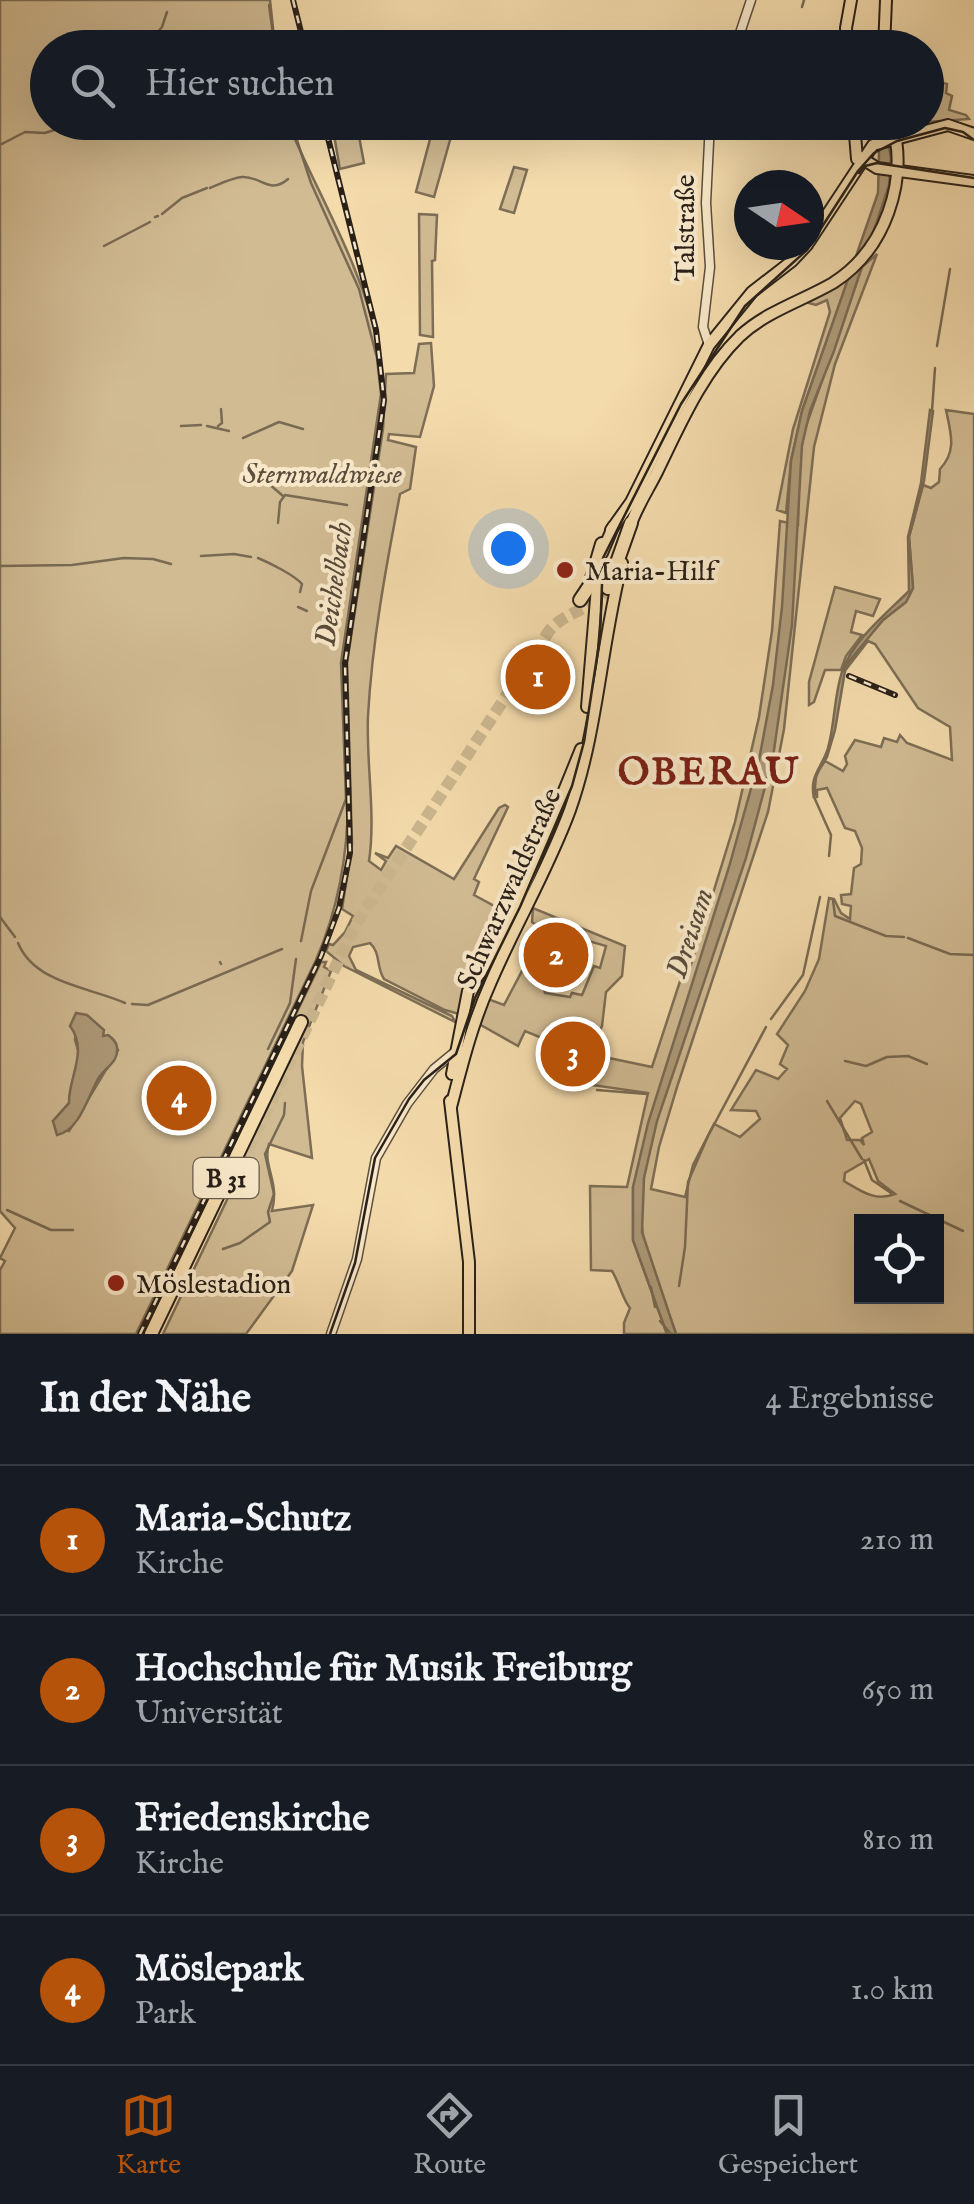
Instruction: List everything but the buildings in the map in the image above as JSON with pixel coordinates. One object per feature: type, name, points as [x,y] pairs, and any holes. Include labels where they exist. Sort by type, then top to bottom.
[{"type":"highway","points":[[608,588],[631,523]]},
{"type":"highway","points":[[580,600],[590,584],[602,544]]},
{"type":"highway","name":"B 31","points":[[155,1334],[301,1022]]},
{"type":"highway","name":"B 31","points":[[155,1334],[232,1183]]},
{"type":"main road","points":[[846,30],[851,0]]},
{"type":"main road","points":[[885,30],[886,0]]},
{"type":"main road","points":[[944,125],[973,134]]},
{"type":"main road","points":[[856,140],[858,156],[876,168],[974,181]]},
{"type":"main road","name":"Schwarzwaldstraße","points":[[824,215],[858,156],[873,145],[890,140]]},
{"type":"main road","points":[[892,199],[894,140]]},
{"type":"main road","points":[[892,199],[911,172]]},
{"type":"main road","name":"Schwarzwaldstraße","points":[[469,1334],[469,1262],[451,1107],[464,1006],[470,985],[497,947],[570,810],[583,766],[609,617],[631,523],[725,352],[761,320],[829,285],[864,258],[881,230],[892,199]]},
{"type":"main road","name":"Schwarzwaldstraße","points":[[602,544],[630,503],[708,345],[752,292],[793,260]]},
{"type":"main road","points":[[712,371],[708,345],[725,352]]},
{"type":"main road","name":"Schwarzwaldstraße","points":[[457,1065],[469,1040],[466,1030],[475,1022],[548,848],[582,739],[596,629],[595,592],[602,554],[614,526]]},
{"type":"main road","points":[[566,790],[565,804],[570,810]]},
{"type":"main road","points":[[464,1006],[468,1018],[475,1022]]},
{"type":"street","points":[[740,30],[751,0]]},
{"type":"street","name":"Talstraße","points":[[708,345],[709,140]]},
{"type":"street","points":[[330,1334],[357,1259],[376,1158],[397,1118],[426,1080],[456,1051]]},
{"type":"street","points":[[426,1080],[457,1065]]},
{"type":"green space","name":"Sternwaldwiese","points":[[0,0],[270,0],[273,30],[30,30],[30,140],[296,140],[362,287],[378,345],[381,419],[345,653],[348,819],[336,900],[316,960],[136,1334],[0,1334],[0,1270],[5,1261],[0,1258],[15,1228],[0,1211]],"holes":[[[78,1014],[103,1030],[101,1034],[118,1050],[69,1131],[53,1121],[69,1103],[81,1060],[75,1040]]]},
{"type":"green space","points":[[944,83],[946,93],[952,96],[949,110],[969,119],[944,121]]},
{"type":"green space","points":[[335,140],[360,140],[364,163],[340,169]]},
{"type":"green space","points":[[430,140],[450,140],[434,197],[416,192]]},
{"type":"green space","points":[[514,167],[527,170],[514,213],[500,209]]},
{"type":"green space","points":[[419,214],[437,215],[432,261],[433,337],[420,335]]},
{"type":"green space","points":[[877,254],[835,364],[814,447],[784,729],[768,812],[678,1084],[651,1189],[685,1197],[693,1165],[714,1124],[740,1137],[760,1119],[756,1111],[731,1110],[756,1070],[778,1079],[787,1069],[780,1064],[788,1045],[777,1034],[805,991],[819,959],[829,898],[850,919],[851,906],[842,904],[841,895],[851,894],[854,868],[861,864],[862,848],[855,831],[845,828],[827,788],[817,790],[817,798],[815,783],[822,765],[825,761],[843,771],[847,764],[845,756],[855,740],[881,747],[884,738],[897,742],[900,735],[907,743],[952,760],[950,727],[918,708],[875,644],[868,641],[844,672],[859,647],[906,602],[913,588],[909,537],[923,485],[931,488],[939,482],[940,469],[949,456],[946,410],[974,414],[974,1334],[676,1334],[644,1244],[643,1189],[633,1188],[633,1240],[667,1334],[624,1334],[630,1308],[612,1271],[591,1270],[590,1186],[627,1187],[648,1093],[592,1085],[576,1074],[580,1065],[591,1069],[594,1059],[579,1052],[576,1043],[559,1039],[554,1048],[547,1040],[525,1031],[518,1046],[479,1024],[488,999],[504,1005],[523,969],[540,976],[545,993],[570,997],[572,993],[582,995],[594,966],[600,968],[606,946],[538,926],[532,922],[533,908],[625,946],[622,976],[606,992],[602,1026],[591,1046],[609,1058],[652,1067],[684,969],[689,971],[735,822],[759,717],[772,631],[780,521],[798,525],[799,461],[805,429],[862,267]],"holes":[[[855,1101],[861,1104],[872,1132],[862,1138],[864,1145],[860,1140],[847,1140],[840,1118]],[[869,1159],[878,1181],[895,1194],[868,1194],[844,1181],[845,1173]]]},
{"type":"green space","points":[[849,277],[802,411],[791,461],[786,513],[777,510],[793,429],[830,312],[827,300],[816,305],[805,302]]},
{"type":"green space","points":[[431,343],[434,386],[420,437],[389,434],[388,440],[416,447],[410,489],[400,494],[373,660],[368,716],[372,826],[369,861],[381,870],[386,861],[375,853],[388,858],[396,846],[454,879],[499,808],[505,805],[508,807],[474,879],[479,882],[474,895],[511,915],[459,1014],[384,979],[370,943],[353,947],[349,956],[356,970],[452,1016],[455,1022],[344,966],[326,951],[345,932],[353,916],[342,909],[352,845],[347,663],[383,429],[386,374],[414,373],[419,344]]},
{"type":"green space","points":[[835,587],[880,599],[873,616],[856,611],[851,632],[862,635],[841,670],[825,670],[814,702],[809,705],[809,682]]},
{"type":"green space","points":[[321,962],[326,962],[324,967],[331,971],[303,1042],[312,1158],[269,1144],[267,1152],[274,1191],[272,1211],[313,1205],[292,1271],[246,1334],[163,1334],[234,1185],[228,1182],[149,1334],[142,1334]]},
{"type":"shaded area","name":"Dreisam","points":[[876,140],[888,140],[889,185],[810,411],[802,445],[792,625],[773,757],[746,858],[657,1121],[644,1178],[642,1232],[676,1334],[667,1334],[633,1240],[633,1187],[648,1123],[759,760],[782,607],[791,461],[802,411],[878,193]]},
{"type":"shaded area","points":[[930,410],[933,411],[924,481],[909,537],[913,588],[906,602],[883,620],[846,665],[835,730],[827,757],[816,774],[828,748],[839,681],[847,661],[871,628],[909,591],[908,537],[921,483]]},
{"type":"shaded area","points":[[76,1013],[87,1015],[104,1030],[103,1036],[114,1040],[117,1052],[77,1120],[57,1135],[53,1121],[69,1103],[78,1055],[70,1026]]},
{"type":"waterway","points":[[802,7],[804,0]]},
{"type":"waterway","points":[[269,5],[272,30]]},
{"type":"waterway","points":[[159,30],[167,12]]},
{"type":"waterway","points":[[0,145],[30,132]]},
{"type":"waterway","name":"Deichelbach","points":[[297,140],[311,183],[359,289],[377,358],[381,394],[341,663],[346,799],[311,891],[301,941]]},
{"type":"waterway","points":[[210,188],[242,177],[271,185],[288,179]]},
{"type":"waterway","points":[[162,214],[182,198],[207,188]]},
{"type":"waterway","points":[[104,246],[150,222]]},
{"type":"waterway","points":[[937,346],[950,269]]},
{"type":"waterway","points":[[932,411],[935,368]]},
{"type":"waterway","points":[[218,426],[222,423],[221,409]]},
{"type":"waterway","points":[[243,438],[279,422],[303,429]]},
{"type":"waterway","points":[[181,426],[201,425]]},
{"type":"waterway","points":[[207,426],[229,431]]},
{"type":"waterway","points":[[262,478],[283,496]]},
{"type":"waterway","points":[[278,523],[280,502],[285,495],[347,505]]},
{"type":"waterway","name":"Deichelbach","points":[[201,556],[251,557]]},
{"type":"waterway","name":"Deichelbach","points":[[0,566],[72,565],[124,558],[171,564]]},
{"type":"waterway","name":"Deichelbach","points":[[258,558],[302,584],[300,592]]},
{"type":"waterway","name":"Deichelbach","points":[[298,607],[307,611]]},
{"type":"waterway","points":[[814,797],[831,835],[829,856]]},
{"type":"waterway","points":[[771,1019],[803,975],[820,897]]},
{"type":"waterway","points":[[833,900],[835,916],[886,936],[904,937]]},
{"type":"waterway","points":[[0,917],[15,937]]},
{"type":"waterway","points":[[908,938],[950,954],[974,955]]},
{"type":"waterway","points":[[18,943],[26,957],[50,976],[125,1003]]},
{"type":"waterway","points":[[132,1004],[148,1005],[282,949]]},
{"type":"waterway","points":[[268,1049],[290,1003],[296,959]]},
{"type":"waterway","points":[[679,1286],[688,1182],[766,1027]]},
{"type":"waterway","points":[[845,1061],[866,1066],[887,1057],[908,1056],[927,1064]]},
{"type":"waterway","points":[[569,1075],[590,1086]]},
{"type":"waterway","points":[[597,1090],[647,1094]]},
{"type":"waterway","points":[[827,1101],[862,1159]]},
{"type":"waterway","points":[[223,1249],[240,1243],[270,1222],[268,1212],[274,1194],[265,1154],[284,1115],[285,1103]]},
{"type":"waterway","points":[[864,1160],[872,1180],[891,1193]]},
{"type":"waterway","points":[[900,1201],[963,1231]]},
{"type":"waterway","points":[[7,1210],[51,1230],[73,1230]]},
{"type":"waterway","name":"Dreisam","points":[[651,1287],[655,1307]]},
{"type":"waterway","name":"Dreisam","points":[[660,1321],[671,1334]]},
{"type":"tunnel","points":[[232,1183],[356,924],[549,631],[608,588]]},
{"type":"tram line","points":[[944,128],[963,132],[974,140]]},
{"type":"tram line","points":[[330,1334],[355,1263],[375,1158],[409,1099],[424,1080],[456,1054],[475,998],[520,907],[572,786],[584,742],[600,637],[603,558],[681,404],[745,306],[807,250],[874,153],[901,140]]},
{"type":"tram line","points":[[859,173],[865,166],[877,163],[974,178]]},
{"type":"railway","points":[[293,0],[300,30]]},
{"type":"railway","points":[[140,1334],[321,956],[339,908],[350,853],[345,663],[384,400],[376,330],[328,140]]},
{"type":"railway","points":[[849,676],[895,695]]},
{"type":"place","name":"Maria-Hilf","points":[[565,570]]},
{"type":"place","name":"Maria-Schutz","points":[[538,677]]},
{"type":"place","name":"Hochschule für Musik Freiburg","points":[[556,955]]},
{"type":"place","name":"Friedenskirche","points":[[573,1054]]},
{"type":"place","name":"Möslepark","points":[[179,1098]]},
{"type":"place","name":"Möslestadion","points":[[116,1283]]},
{"type":"district","name":"OBERAU","points":[[709,771]]}]
